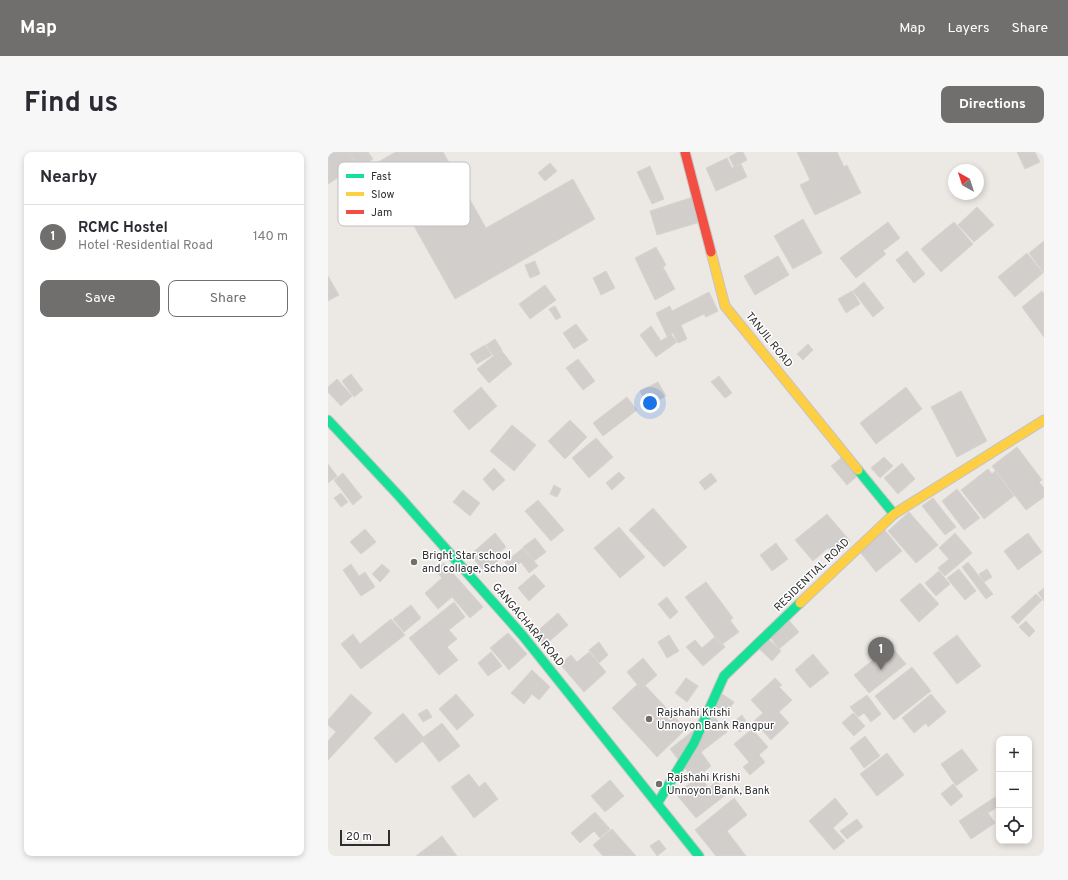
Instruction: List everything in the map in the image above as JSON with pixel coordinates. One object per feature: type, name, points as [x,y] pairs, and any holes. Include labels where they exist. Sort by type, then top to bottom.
[{"type":"street","name":"TANJIL ROAD","points":[[685,152],[725,306],[894,514]]},
{"type":"street","name":"GANGACHARA ROAD","points":[[328,420],[399,496],[524,636],[699,856]]},
{"type":"street","name":"RESIDENTIAL ROAD","points":[[657,804],[694,743],[724,676],[894,514],[1044,420]]},
{"type":"building","points":[[328,152],[349,152],[356,162],[338,162],[338,178],[328,184]]},
{"type":"building","points":[[349,152],[368,152],[373,159],[368,162],[355,162]]},
{"type":"building","points":[[396,152],[443,152],[449,162],[378,162]]},
{"type":"building","points":[[738,152],[743,152],[747,160],[734,167],[729,157]]},
{"type":"building","points":[[797,152],[837,152],[844,167],[847,165],[861,193],[815,215],[800,185],[810,180]]},
{"type":"building","points":[[1017,152],[1035,152],[1040,162],[1025,169]]},
{"type":"building","points":[[727,158],[732,168],[741,164],[747,177],[716,191],[706,168]]},
{"type":"building","points":[[550,163],[557,171],[545,181],[538,173]]},
{"type":"building","points":[[650,166],[664,199],[652,204],[637,172]]},
{"type":"building","points":[[573,179],[595,219],[455,299],[414,226],[470,226],[470,200],[486,228]]},
{"type":"building","points":[[699,195],[707,220],[657,235],[650,211]]},
{"type":"building","points":[[977,207],[994,225],[974,242],[958,225]]},
{"type":"building","points":[[803,219],[822,253],[793,269],[774,236]]},
{"type":"building","points":[[888,222],[900,238],[883,251],[886,254],[856,278],[840,258]]},
{"type":"building","points":[[954,222],[973,244],[941,272],[921,249]]},
{"type":"building","points":[[1044,241],[1044,273],[1029,253]]},
{"type":"building","points":[[656,247],[666,265],[663,267],[675,289],[655,300],[635,258]]},
{"type":"building","points":[[907,251],[925,274],[914,283],[896,260]]},
{"type":"building","points":[[1027,253],[1043,273],[1015,297],[998,277]]},
{"type":"building","points":[[778,256],[789,275],[755,295],[744,276]]},
{"type":"building","points":[[535,261],[540,274],[530,278],[525,265]]},
{"type":"building","points":[[606,271],[615,288],[601,295],[593,278]]},
{"type":"building","points":[[328,276],[339,295],[328,301]]},
{"type":"building","points":[[864,282],[884,308],[873,317],[853,291]]},
{"type":"building","points":[[545,285],[556,300],[530,319],[519,304]]},
{"type":"building","points":[[852,291],[860,304],[846,313],[838,299]]},
{"type":"building","points":[[1042,291],[1044,294],[1044,337],[1022,307]]},
{"type":"building","points":[[709,292],[718,311],[706,317],[704,314],[681,325],[687,339],[678,343],[673,333],[667,336],[656,313],[670,306],[672,311]]},
{"type":"building","points":[[555,306],[561,317],[556,320],[549,309]]},
{"type":"building","points":[[576,324],[588,340],[574,349],[563,333]]},
{"type":"building","points":[[651,326],[661,341],[671,334],[677,342],[656,357],[640,335]]},
{"type":"building","points":[[495,339],[502,350],[494,356],[486,345]]},
{"type":"building","points":[[808,344],[813,350],[803,360],[797,354]]},
{"type":"building","points":[[485,345],[492,355],[477,364],[470,354]]},
{"type":"building","points":[[501,350],[512,364],[489,383],[477,369]]},
{"type":"building","points":[[578,359],[595,381],[583,390],[566,368]]},
{"type":"building","points":[[351,374],[363,390],[354,397],[342,381]]},
{"type":"building","points":[[719,376],[732,393],[725,398],[711,382]]},
{"type":"building","points":[[337,379],[352,396],[341,406],[328,392],[328,387]]},
{"type":"building","points":[[658,382],[666,396],[648,406],[640,391]]},
{"type":"building","points":[[481,387],[497,406],[469,430],[453,411]]},
{"type":"building","points":[[906,387],[922,409],[876,444],[860,423]]},
{"type":"building","points":[[961,391],[987,441],[957,457],[931,407]]},
{"type":"building","points":[[627,397],[637,410],[603,436],[593,423]]},
{"type":"building","points":[[570,420],[587,437],[565,459],[548,441]]},
{"type":"building","points":[[512,425],[536,445],[514,471],[490,451]]},
{"type":"building","points":[[596,438],[613,457],[589,478],[572,458]]},
{"type":"building","points":[[1017,447],[1042,480],[1039,482],[1044,488],[1044,497],[1026,510],[992,466]]},
{"type":"building","points":[[846,454],[862,472],[847,485],[831,466]]},
{"type":"building","points":[[884,457],[893,466],[880,478],[871,468]]},
{"type":"building","points":[[902,463],[915,479],[898,494],[884,478]]},
{"type":"building","points":[[328,464],[337,476],[328,483]]},
{"type":"building","points":[[494,468],[505,480],[493,491],[483,479]]},
{"type":"building","points":[[988,469],[992,474],[995,471],[1014,496],[984,519],[961,490]]},
{"type":"building","points":[[619,472],[625,478],[612,490],[606,483]]},
{"type":"building","points":[[343,473],[362,497],[353,505],[334,480]]},
{"type":"building","points":[[711,473],[717,481],[705,490],[699,482]]},
{"type":"building","points":[[554,485],[561,489],[557,497],[550,494]]},
{"type":"building","points":[[957,489],[980,518],[964,530],[942,501]]},
{"type":"building","points":[[463,490],[480,503],[470,516],[453,502]]},
{"type":"building","points":[[341,493],[348,502],[341,507],[334,498]]},
{"type":"building","points":[[933,498],[956,527],[945,535],[922,506]]},
{"type":"building","points":[[538,500],[564,530],[551,541],[525,511]]},
{"type":"building","points":[[653,508],[687,547],[664,567],[629,530]]},
{"type":"building","points":[[909,512],[938,545],[916,563],[888,531]]},
{"type":"building","points":[[827,514],[850,541],[834,554],[828,548],[813,561],[795,540]]},
{"type":"building","points":[[619,527],[645,557],[620,578],[594,548]]},
{"type":"building","points":[[883,528],[902,551],[876,572],[857,548]]},
{"type":"building","points":[[365,529],[376,542],[361,554],[350,542]]},
{"type":"building","points":[[495,533],[506,547],[495,556],[499,560],[485,572],[470,555]]},
{"type":"building","points":[[955,533],[972,553],[945,576],[938,568],[949,559],[939,548]]},
{"type":"building","points":[[1028,533],[1042,552],[1018,570],[1004,551]]},
{"type":"building","points":[[535,538],[546,552],[534,561],[523,547]]},
{"type":"building","points":[[776,543],[788,559],[772,571],[760,555]]},
{"type":"building","points":[[523,548],[538,566],[529,573],[521,562],[511,570],[505,562]]},
{"type":"building","points":[[968,562],[993,594],[986,599],[962,567]]},
{"type":"building","points":[[444,563],[483,607],[470,618],[452,597],[438,609],[425,593],[442,578],[435,571]]},
{"type":"building","points":[[351,564],[359,576],[365,572],[375,587],[361,596],[343,570]]},
{"type":"building","points":[[382,564],[390,571],[380,582],[372,574]]},
{"type":"building","points":[[959,569],[976,591],[965,600],[947,578]]},
{"type":"building","points":[[987,569],[992,577],[984,582],[979,574]]},
{"type":"building","points":[[939,571],[950,584],[936,596],[925,583]]},
{"type":"building","points":[[534,574],[545,586],[529,601],[518,588]]},
{"type":"building","points":[[706,582],[733,618],[730,620],[739,632],[721,645],[685,597]]},
{"type":"building","points":[[920,583],[939,604],[919,622],[900,600]]},
{"type":"building","points":[[1044,588],[1044,601],[1038,593]]},
{"type":"building","points":[[1036,594],[1042,600],[1018,624],[1011,617]]},
{"type":"building","points":[[667,597],[678,612],[670,619],[658,604]]},
{"type":"building","points":[[454,602],[465,617],[449,630],[457,639],[447,647],[458,660],[439,675],[409,638]]},
{"type":"building","points":[[411,605],[421,618],[404,632],[393,619]]},
{"type":"building","points":[[558,613],[568,625],[544,646],[534,634]]},
{"type":"building","points":[[786,617],[799,632],[779,649],[767,633]]},
{"type":"building","points":[[391,619],[405,635],[361,669],[341,644],[353,634],[360,644]]},
{"type":"building","points":[[1026,621],[1035,631],[1029,637],[1019,627]]},
{"type":"building","points":[[508,633],[527,654],[509,670],[490,648]]},
{"type":"building","points":[[762,633],[781,651],[772,661],[752,642]]},
{"type":"building","points":[[669,635],[679,651],[667,658],[658,642]]},
{"type":"building","points":[[957,635],[981,666],[957,684],[933,653]]},
{"type":"building","points":[[716,636],[725,647],[703,666],[686,647],[695,640],[702,648]]},
{"type":"building","points":[[599,642],[608,655],[599,663],[589,650]]},
{"type":"building","points":[[891,646],[906,664],[869,693],[854,675]]},
{"type":"building","points":[[491,652],[502,666],[488,676],[478,663]]},
{"type":"building","points":[[589,652],[606,672],[584,692],[560,664],[571,655],[577,662]]},
{"type":"building","points":[[813,654],[829,673],[810,688],[795,670]]},
{"type":"building","points":[[643,658],[657,675],[641,689],[627,672]]},
{"type":"building","points":[[912,667],[931,691],[894,720],[875,696]]},
{"type":"building","points":[[532,670],[550,687],[539,700],[532,694],[524,704],[511,693]]},
{"type":"building","points":[[686,678],[698,686],[687,702],[675,693]]},
{"type":"building","points":[[775,678],[782,685],[779,687],[792,700],[779,712],[789,723],[771,740],[754,721],[763,713],[751,700]]},
{"type":"building","name":"Rajshahi Krishi Unnoyon Bank Rangpur","points":[[641,681],[686,729],[657,757],[612,708]]},
{"type":"building","points":[[351,694],[372,713],[328,760],[328,741],[336,732],[328,725],[328,720]]},
{"type":"building","points":[[456,694],[474,715],[457,730],[439,709]]},
{"type":"building","points":[[722,694],[734,702],[726,714],[714,705]]},
{"type":"building","points":[[931,694],[946,712],[928,727],[926,723],[914,733],[902,718]]},
{"type":"building","points":[[867,695],[881,714],[871,722],[864,713],[858,717],[850,707]]},
{"type":"building","points":[[427,709],[432,717],[423,722],[418,714]]},
{"type":"building","points":[[403,713],[425,739],[396,763],[374,738]]},
{"type":"building","points":[[853,713],[865,726],[854,736],[842,723]]},
{"type":"building","points":[[713,715],[727,732],[701,752],[711,766],[699,776],[709,788],[717,781],[727,794],[696,818],[676,794],[694,780],[670,749]]},
{"type":"building","points":[[742,715],[749,726],[739,732],[732,723]]},
{"type":"building","points":[[442,723],[460,746],[439,762],[421,739]]},
{"type":"building","points":[[752,729],[768,747],[759,755],[765,762],[750,775],[743,767],[749,762],[734,744]]},
{"type":"building","points":[[865,736],[880,756],[864,768],[850,748]]},
{"type":"building","points":[[962,749],[978,770],[956,786],[941,764]]},
{"type":"building","points":[[887,753],[904,775],[877,796],[860,774]]},
{"type":"building","points":[[469,774],[479,787],[485,782],[498,799],[474,818],[451,787]]},
{"type":"building","points":[[610,780],[624,796],[605,812],[591,796]]},
{"type":"building","points":[[953,784],[963,796],[951,806],[941,794]]},
{"type":"building","points":[[995,797],[996,808],[988,813],[995,823],[971,839],[959,821]]},
{"type":"building","points":[[734,798],[747,815],[727,831],[746,856],[716,856],[695,830]]},
{"type":"building","points":[[835,798],[848,814],[833,828],[845,841],[834,850],[809,821]]},
{"type":"building","points":[[595,812],[610,829],[600,838],[594,831],[580,843],[571,833]]},
{"type":"building","points":[[857,819],[863,827],[847,839],[840,831]]},
{"type":"building","points":[[612,829],[636,856],[603,856],[593,845]]},
{"type":"building","points":[[442,836],[457,856],[416,856]]},
{"type":"building","points":[[659,840],[666,849],[657,856],[650,846]]},
{"type":"traffic: fast","points":[[328,420],[399,496],[523,636],[699,856]]},
{"type":"traffic: fast","points":[[858,470],[894,514]]},
{"type":"traffic: fast","points":[[657,804],[694,743],[724,676],[800,603]]},
{"type":"traffic: slow","points":[[711,252],[725,306],[858,470]]},
{"type":"traffic: slow","points":[[800,603],[894,514],[1044,420]]},
{"type":"traffic: jam","points":[[685,152],[711,252]]},
{"type":"place","name":"Bright Star school and collage, School","points":[[414,562]]},
{"type":"place","name":"RCMC Hostel","points":[[881,670]]},
{"type":"place","name":"Rajshahi Krishi Unnoyon Bank Rangpur","points":[[649,719]]},
{"type":"place","name":"Rajshahi Krishi Unnoyon Bank, Bank","points":[[659,784]]}]
